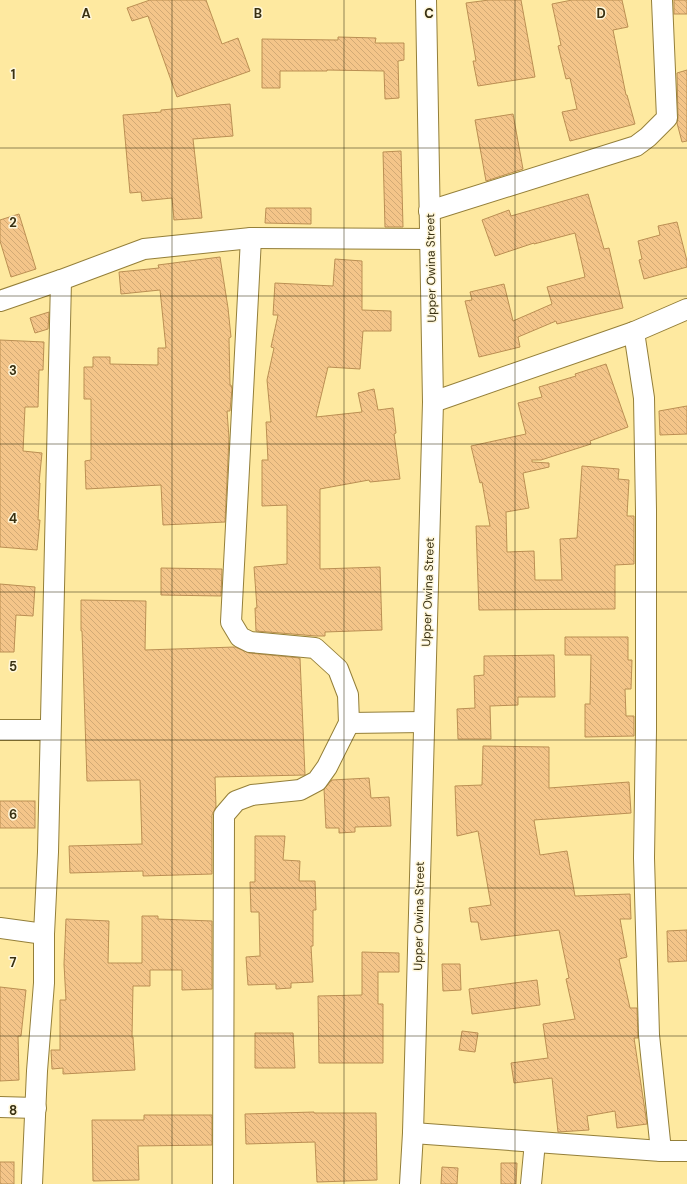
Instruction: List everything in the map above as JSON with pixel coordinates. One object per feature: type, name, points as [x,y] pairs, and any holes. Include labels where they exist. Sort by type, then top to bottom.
[{"type":"street","name":"Upper Owina Street","points":[[410,1184],[414,1133],[433,402],[426,0]]},
{"type":"street","points":[[430,211],[636,146],[648,137],[667,118],[662,0]]},
{"type":"street","points":[[223,1184],[224,815],[236,801],[252,795],[300,790],[317,781],[327,767],[349,723],[348,695],[338,669],[315,648],[250,642],[240,637],[232,622],[251,238]]},
{"type":"street","points":[[0,301],[144,249],[251,238],[430,240]]},
{"type":"street","points":[[32,1184],[44,983],[61,280]]},
{"type":"street","points":[[433,402],[634,332],[687,309]]},
{"type":"street","points":[[634,332],[644,398],[646,502],[646,730],[644,858],[649,1035],[661,1151]]},
{"type":"street","points":[[349,723],[424,722]]},
{"type":"street","points":[[0,730],[50,730]]},
{"type":"street","points":[[0,928],[44,934]]},
{"type":"street","points":[[0,1108],[36,1108]]},
{"type":"street","points":[[414,1133],[661,1151],[687,1151]]},
{"type":"street","points":[[531,1184],[535,1142]]},
{"type":"building","points":[[150,0],[206,0],[222,44],[238,38],[250,71],[177,97],[148,16],[132,21],[127,8]]},
{"type":"building","points":[[489,0],[521,0],[535,77],[478,86],[473,61],[476,61],[466,3]]},
{"type":"building","points":[[572,0],[622,0],[628,27],[613,30],[626,95],[635,124],[570,141],[562,112],[577,109],[570,78],[566,79],[558,46],[561,45],[552,4]]},
{"type":"building","points":[[674,0],[687,0],[687,14],[674,14]]},
{"type":"building","points":[[338,37],[376,38],[375,43],[404,43],[404,60],[398,61],[399,98],[385,99],[384,71],[280,71],[280,88],[262,88],[262,39],[338,40]]},
{"type":"building","points":[[687,70],[687,141],[682,142],[677,123],[677,73]]},
{"type":"building","points":[[230,104],[233,136],[193,139],[202,218],[174,220],[172,198],[142,201],[141,192],[130,193],[123,115]]},
{"type":"building","points":[[513,114],[523,169],[486,181],[475,120]]},
{"type":"building","points":[[401,151],[403,227],[385,227],[383,152]]},
{"type":"building","points":[[588,194],[604,249],[609,248],[623,308],[557,324],[556,321],[518,337],[520,347],[479,357],[465,301],[472,300],[470,292],[504,284],[513,321],[552,304],[547,287],[585,277],[575,233],[534,243],[495,256],[482,220],[509,210],[511,216]]},
{"type":"building","points":[[266,208],[311,208],[311,224],[265,223]]},
{"type":"building","points":[[19,214],[36,269],[11,277],[0,241],[0,220]]},
{"type":"building","points":[[677,222],[687,261],[687,267],[644,279],[639,260],[642,259],[638,241],[660,235],[658,226]]},
{"type":"building","points":[[220,257],[231,337],[229,338],[230,385],[232,389],[230,411],[227,411],[229,438],[225,522],[163,525],[161,485],[86,489],[85,461],[91,460],[91,399],[84,399],[84,367],[93,367],[93,357],[110,357],[110,364],[158,365],[158,348],[166,348],[160,290],[121,294],[119,272],[159,268],[158,265]]},
{"type":"building","points":[[335,259],[362,261],[362,310],[391,311],[391,331],[363,331],[360,369],[328,367],[316,417],[362,412],[358,393],[374,389],[378,410],[393,408],[396,433],[394,434],[400,479],[370,482],[369,480],[320,489],[320,569],[380,567],[382,630],[325,632],[325,636],[256,631],[255,608],[257,608],[254,567],[287,564],[287,505],[262,506],[262,460],[268,460],[266,422],[271,422],[267,380],[274,348],[271,347],[278,315],[273,315],[275,283],[333,286]]},
{"type":"building","points":[[49,312],[48,329],[35,333],[30,318]]},
{"type":"building","points":[[0,340],[44,342],[43,370],[39,370],[38,407],[25,407],[23,451],[42,453],[39,483],[38,520],[40,520],[37,550],[0,547]]},
{"type":"building","points":[[606,364],[628,427],[590,441],[591,444],[541,460],[532,460],[532,462],[549,463],[549,467],[523,473],[529,508],[506,512],[507,552],[534,551],[535,580],[562,580],[560,539],[577,538],[582,466],[619,469],[618,479],[629,480],[627,516],[634,516],[634,564],[615,565],[615,609],[479,610],[476,526],[490,526],[482,482],[480,483],[471,446],[526,434],[518,403],[542,397],[539,387],[576,376],[575,374]]},
{"type":"building","points":[[687,406],[687,434],[660,435],[659,411]]},
{"type":"building","points":[[161,568],[222,569],[221,596],[161,595]]},
{"type":"building","points":[[0,584],[35,587],[33,616],[16,615],[14,652],[0,652]]},
{"type":"building","points":[[81,600],[146,601],[145,650],[235,647],[249,653],[300,658],[305,775],[215,777],[216,807],[212,815],[212,874],[143,876],[143,871],[70,873],[69,846],[142,844],[140,780],[87,781]]},
{"type":"building","points":[[565,637],[628,637],[628,660],[632,660],[631,689],[625,689],[626,716],[634,716],[634,736],[585,737],[585,704],[590,704],[591,655],[565,655]]},
{"type":"building","points":[[554,655],[555,697],[518,697],[518,705],[490,706],[491,739],[458,739],[457,709],[475,708],[474,676],[484,675],[484,656]]},
{"type":"building","points":[[483,746],[549,747],[549,788],[629,782],[631,813],[534,820],[540,855],[567,851],[575,896],[630,894],[631,919],[620,919],[627,957],[619,959],[630,1008],[637,1008],[638,1038],[634,1038],[647,1124],[617,1128],[615,1111],[587,1116],[589,1130],[558,1132],[552,1078],[514,1083],[511,1063],[548,1058],[543,1024],[575,1019],[566,979],[569,978],[559,930],[481,940],[478,922],[471,922],[469,908],[491,905],[478,831],[457,836],[455,786],[482,785]]},
{"type":"building","points":[[369,778],[371,798],[389,797],[391,826],[355,827],[355,832],[339,833],[339,828],[326,828],[324,789],[332,780]]},
{"type":"building","points":[[0,801],[35,801],[35,828],[0,828]]},
{"type":"building","points":[[255,836],[285,836],[283,860],[300,861],[299,881],[315,881],[316,910],[313,910],[313,946],[311,946],[313,982],[291,983],[291,988],[276,989],[276,984],[248,985],[246,957],[260,956],[259,912],[251,912],[250,882],[255,882]]},
{"type":"building","points":[[142,916],[158,916],[158,919],[212,921],[212,989],[182,990],[182,970],[150,970],[150,986],[133,986],[132,1037],[135,1070],[63,1074],[63,1068],[52,1069],[51,1050],[60,1050],[60,1000],[66,1000],[64,964],[66,919],[109,921],[108,963],[142,963]]},
{"type":"building","points":[[687,930],[687,961],[668,962],[667,931]]},
{"type":"building","points":[[362,952],[399,953],[399,972],[378,972],[378,1004],[383,1004],[383,1063],[319,1063],[318,996],[362,995]]},
{"type":"building","points":[[442,964],[460,964],[461,990],[443,991]]},
{"type":"building","points":[[537,980],[540,1005],[472,1014],[469,989]]},
{"type":"building","points":[[0,987],[26,990],[21,1036],[18,1036],[19,1080],[0,1081]]},
{"type":"building","points":[[462,1031],[478,1033],[475,1052],[459,1050]]},
{"type":"building","points":[[255,1033],[293,1033],[295,1068],[255,1068]]},
{"type":"building","points":[[314,1112],[376,1113],[377,1180],[317,1182],[315,1142],[246,1144],[245,1114]]},
{"type":"building","points":[[144,1115],[212,1115],[212,1145],[138,1146],[139,1180],[93,1181],[92,1120],[144,1120]]},
{"type":"building","points":[[0,1162],[14,1162],[14,1184],[0,1184]]},
{"type":"building","points":[[501,1163],[517,1163],[516,1184],[501,1184]]},
{"type":"building","points":[[442,1167],[458,1168],[457,1184],[441,1184]]}]
